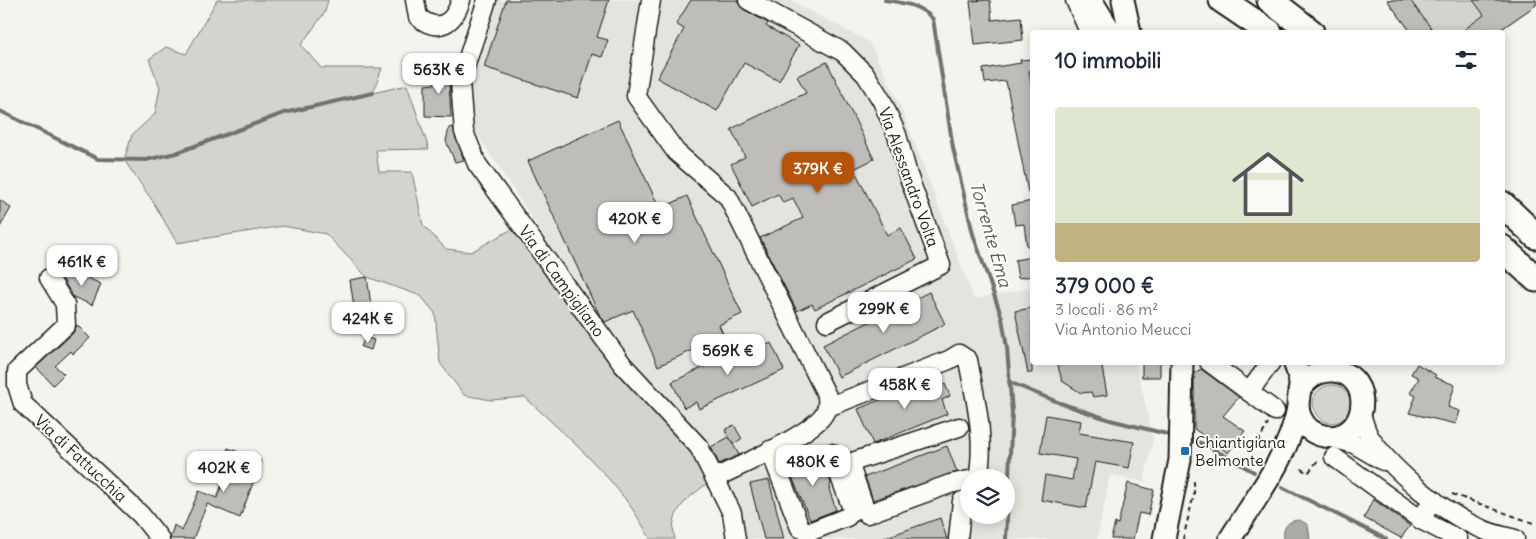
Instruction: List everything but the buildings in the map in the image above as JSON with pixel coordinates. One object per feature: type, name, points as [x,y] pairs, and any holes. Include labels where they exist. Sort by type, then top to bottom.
[{"type":"highway","points":[[1222,0],[1266,30]]},
{"type":"highway","points":[[1270,0],[1308,30]]},
{"type":"highway","points":[[1505,207],[1536,236]]},
{"type":"highway","points":[[1505,251],[1536,279]]},
{"type":"main road","points":[[1090,0],[1110,30]]},
{"type":"main road","points":[[1123,0],[1130,30]]},
{"type":"main road","points":[[1164,539],[1175,488],[1181,446],[1182,365]]},
{"type":"main road","points":[[1230,539],[1274,469],[1291,431],[1298,400],[1300,379],[1295,365]]},
{"type":"main road","points":[[1328,367],[1347,375],[1358,386],[1363,400],[1362,414],[1351,430],[1338,436],[1329,436],[1310,430],[1302,420],[1298,400],[1312,376],[1328,367]]},
{"type":"main road","points":[[1274,469],[1298,449],[1329,436]]},
{"type":"street","points":[[415,0],[418,17],[427,25],[438,26],[448,22],[458,10],[461,0]]},
{"type":"street","name":"Via di Campigliano","points":[[487,0],[460,82],[464,132],[478,164],[623,365],[699,447],[732,513],[736,539]]},
{"type":"street","points":[[651,0],[636,96],[676,152],[728,197],[827,396],[828,407],[822,418],[803,432],[715,478]]},
{"type":"street","name":"Via Alessandro Volta","points":[[748,0],[843,52],[866,75],[882,101],[897,135],[908,175],[941,265],[827,322]]},
{"type":"street","points":[[1076,0],[1088,30]]},
{"type":"street","name":"Via di Fattucchia","points":[[49,278],[65,304],[66,325],[8,370],[17,385],[23,404],[141,515],[160,539]]},
{"type":"street","points":[[828,407],[949,360],[959,354],[968,360],[977,406],[982,459],[980,469]]},
{"type":"street","points":[[1177,365],[1181,387]]},
{"type":"street","points":[[1213,365],[1275,411]]},
{"type":"street","points":[[1249,392],[1269,365]]},
{"type":"street","points":[[1362,414],[1370,438],[1402,473],[1433,499],[1449,512],[1483,530],[1515,539]]},
{"type":"street","points":[[960,427],[849,462],[867,514],[960,482]]},
{"type":"street","points":[[1329,436],[1354,444],[1402,473]]},
{"type":"street","points":[[770,450],[800,528],[809,532],[847,517],[853,511],[831,453]]},
{"type":"street","points":[[1334,457],[1421,520],[1458,539]]},
{"type":"street","points":[[1421,520],[1433,499]]},
{"type":"street","points":[[958,539],[960,520]]},
{"type":"path","points":[[1268,448],[1258,442],[1275,411]]},
{"type":"path","points":[[1302,468],[1308,472],[1320,458],[1334,457]]},
{"type":"path","points":[[1451,494],[1536,524]]},
{"type":"shaded area","points":[[217,0],[328,0],[325,12],[301,45],[321,68],[382,68],[373,93],[407,85],[429,149],[376,150],[379,172],[412,172],[423,225],[446,249],[471,252],[521,224],[715,478],[691,496],[678,510],[673,528],[675,539],[650,539],[638,518],[610,480],[525,397],[491,400],[464,395],[440,363],[435,313],[421,296],[367,277],[326,234],[283,226],[177,243],[152,200],[124,160],[132,135],[155,114],[160,87],[149,59],[166,47],[186,54]]},
{"type":"shaded area","points":[[476,0],[790,0],[869,42],[900,105],[974,299],[1030,288],[1030,365],[1136,365],[1153,439],[1144,482],[1110,475],[1097,539],[730,539],[699,440],[583,296],[450,93],[463,39]]},
{"type":"shaded area","points":[[1387,0],[1536,0],[1536,5],[1500,30],[1410,30]]},
{"type":"shaded area","points":[[1332,385],[1345,391],[1351,404],[1345,417],[1332,423],[1319,417],[1313,404],[1319,391]]},
{"type":"shaded area","points":[[1300,520],[1308,525],[1310,539],[1284,539],[1284,531],[1287,525],[1292,521]]},
{"type":"waterway","name":"Torrente Ema","points":[[885,0],[917,8],[933,19],[953,148],[973,234],[1002,318],[1007,348],[1012,412],[1006,539]]},
{"type":"waterway","points":[[0,111],[98,159],[146,160],[176,153],[284,113],[373,93]]},
{"type":"waterway","points":[[1009,382],[1060,403],[1110,420],[1175,436]]},
{"type":"waterway","points":[[1186,439],[1204,444],[1254,472]]},
{"type":"waterway","points":[[1282,487],[1386,539]]},
{"type":"place","name":"Chiantigiana Belmonte","points":[[1185,451]]}]
